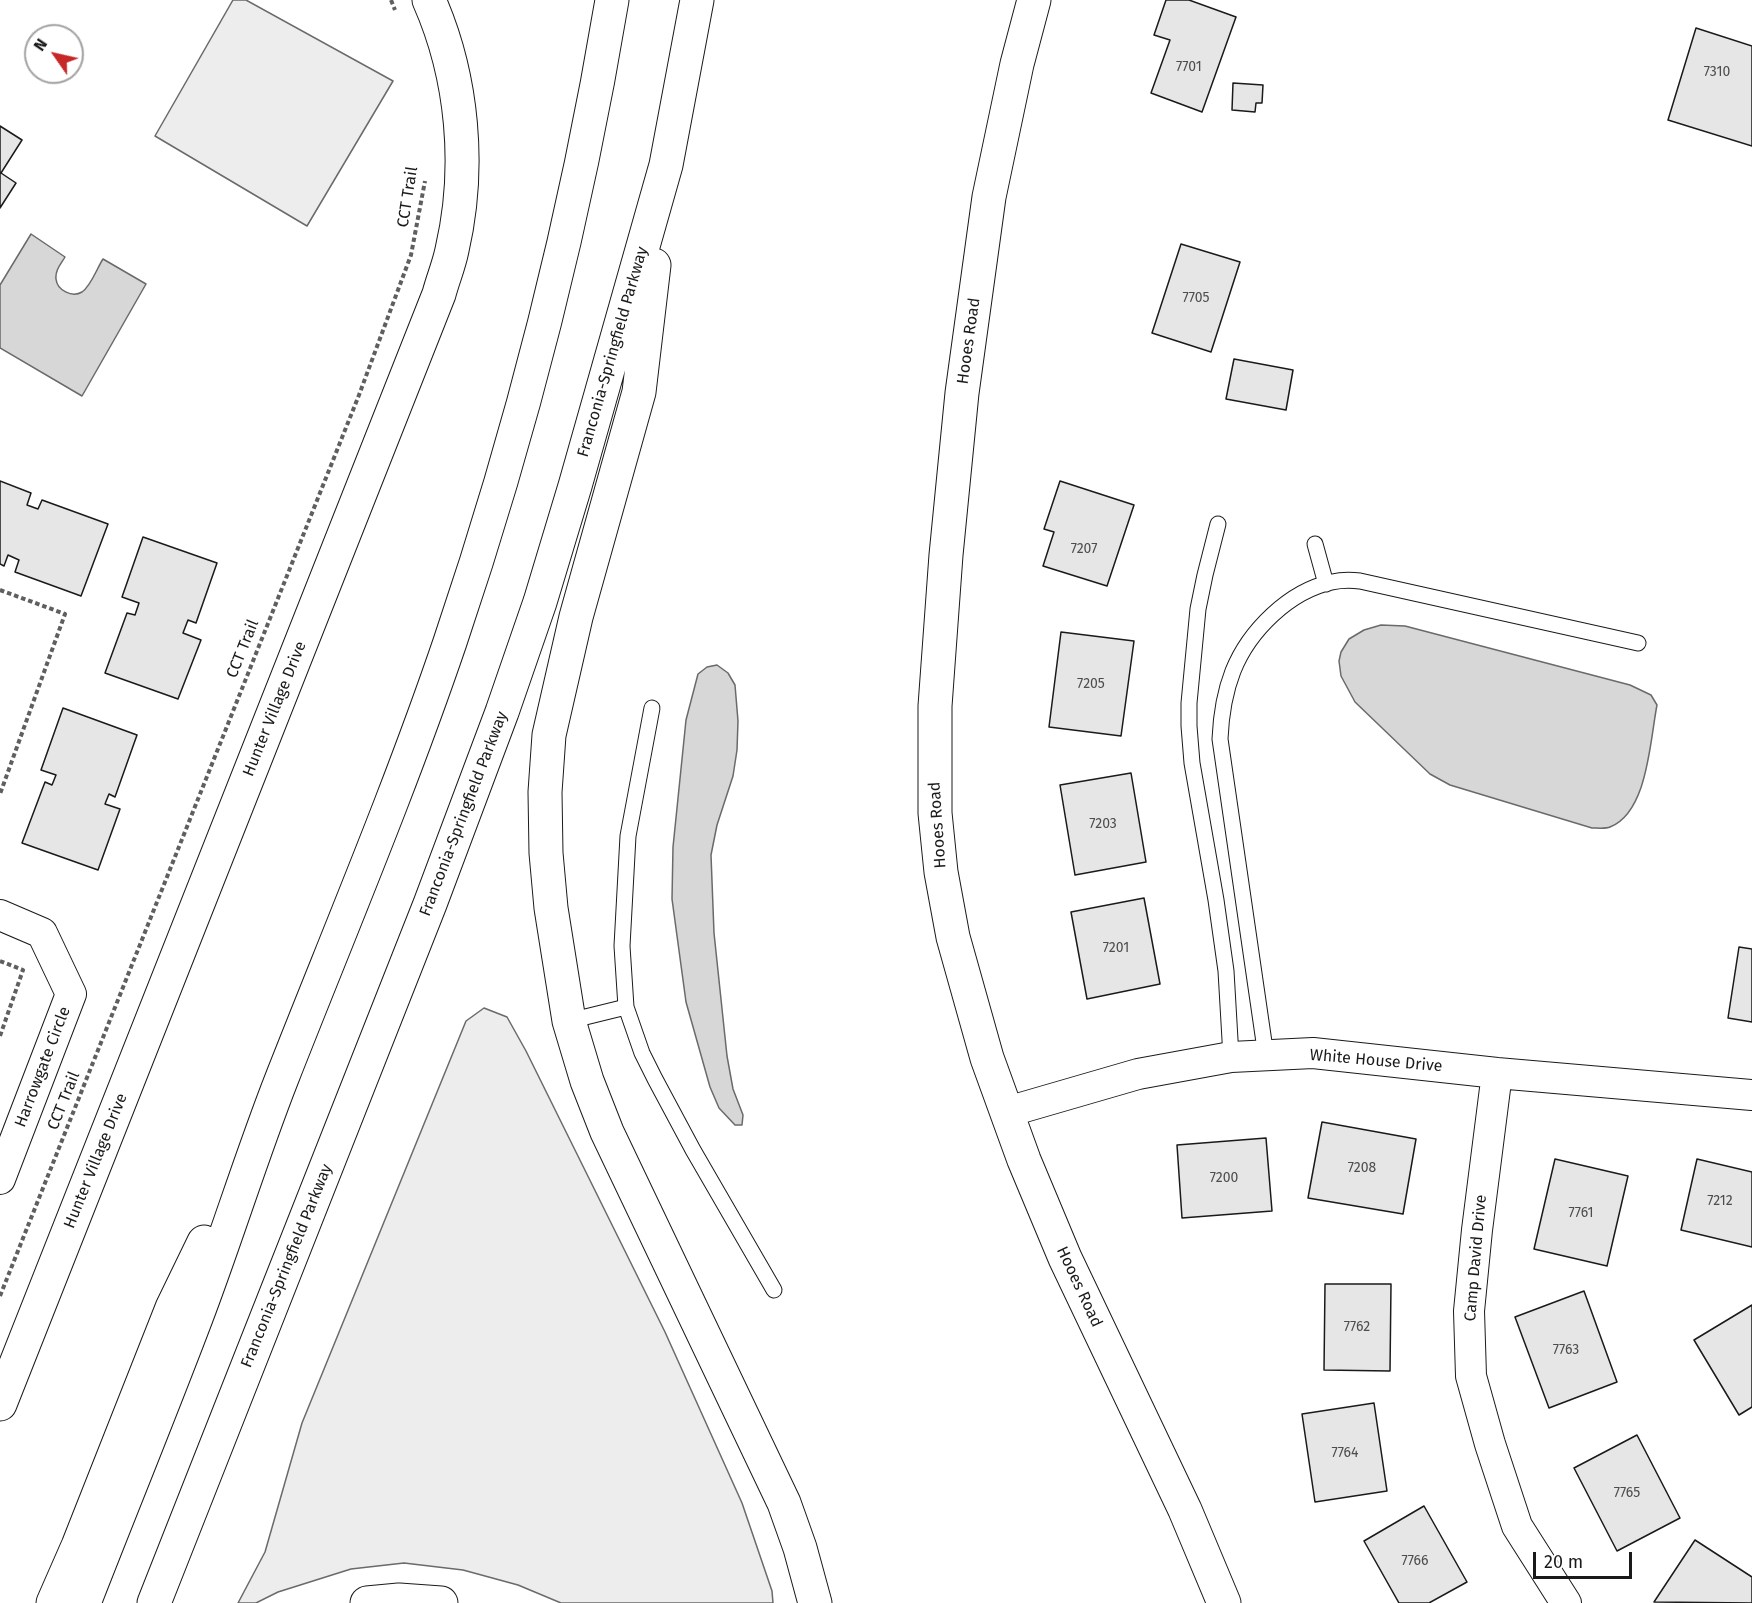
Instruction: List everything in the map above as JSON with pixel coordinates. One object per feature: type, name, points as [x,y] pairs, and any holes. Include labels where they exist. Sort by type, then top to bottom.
[{"type":"main road","name":"Hunter Village Drive","points":[[0,1404],[439,294],[452,250],[459,210],[463,163],[460,110],[450,58],[429,0]]},
{"type":"main road","points":[[84,1603],[196,1317],[280,1083],[409,755],[449,644],[486,531],[550,299],[598,83],[612,0]]},
{"type":"main road","name":"Franconia-Springfield Parkway","points":[[154,1603],[430,904],[502,712],[540,602],[666,165],[697,0]]},
{"type":"main road","name":"Hooes Road","points":[[1034,0],[1017,64],[989,197],[962,393],[946,555],[935,706],[935,813],[941,873],[953,937],[987,1058],[1007,1112],[1065,1258],[1185,1510],[1224,1603]]},
{"type":"main road","points":[[666,165],[639,392],[576,617],[549,735],[545,792],[546,853],[559,965],[569,1021],[587,1080],[612,1143],[784,1503],[800,1548],[814,1603]]},
{"type":"main road","points":[[53,1603],[78,1546],[172,1308],[280,1083]]},
{"type":"main road","points":[[367,1603],[399,1600],[441,1603]]},
{"type":"street","name":"Harrowgate Circle","points":[[0,915],[42,933],[71,994],[0,1179]]},
{"type":"street","name":"White House Drive","points":[[1007,1112],[1138,1074],[1231,1057],[1313,1053],[1497,1073],[1752,1095]]},
{"type":"street","name":"Camp David Drive","points":[[1497,1073],[1469,1311],[1471,1376],[1517,1526],[1566,1603]]},
{"type":"lane","points":[[1218,524],[1204,575],[1198,609],[1189,726],[1192,763],[1226,971],[1231,1057]]},
{"type":"lane","points":[[1315,544],[1326,584]]},
{"type":"lane","points":[[1266,1056],[1222,753],[1223,703],[1233,670],[1256,634],[1293,599],[1333,581],[1360,581],[1638,643]]},
{"type":"lane","points":[[652,708],[628,836],[622,946],[626,1007],[642,1053],[655,1079],[774,1290]]},
{"type":"lane","points":[[569,1021],[626,1007]]},
{"type":"path","points":[[391,0],[399,20]]},
{"type":"path","name":"CCT Trail","points":[[0,1296],[359,395],[411,255],[427,172]]},
{"type":"path","points":[[0,590],[65,614],[0,794]]},
{"type":"path","points":[[0,961],[23,970],[0,1036]]},
{"type":"shaded area","points":[[233,0],[246,0],[393,81],[307,226],[155,136]]},
{"type":"shaded area","points":[[31,234],[65,257],[56,276],[59,287],[66,292],[78,294],[82,292],[103,259],[146,284],[82,396],[0,348],[0,285]]},
{"type":"shaded area","points":[[1381,625],[1405,626],[1630,685],[1651,695],[1657,705],[1645,774],[1640,791],[1623,819],[1610,827],[1592,828],[1450,785],[1430,774],[1355,702],[1341,676],[1339,661],[1341,652],[1349,639],[1364,630]]},
{"type":"shaded area","points":[[717,665],[728,673],[735,685],[738,721],[733,776],[717,825],[711,855],[714,933],[727,1056],[733,1089],[743,1115],[742,1125],[735,1125],[719,1108],[710,1087],[686,1002],[672,899],[673,847],[686,720],[698,674],[707,667]]},
{"type":"shaded area","points":[[484,1008],[507,1017],[526,1051],[665,1332],[742,1503],[772,1591],[773,1603],[561,1603],[518,1585],[463,1570],[404,1563],[351,1569],[278,1592],[256,1603],[238,1603],[265,1552],[302,1423],[466,1021]]},
{"type":"building","points":[[1166,0],[1189,0],[1236,17],[1202,112],[1151,93],[1170,40],[1154,35]]},
{"type":"building","points":[[1696,28],[1752,46],[1752,146],[1668,120]]},
{"type":"building","points":[[1233,83],[1263,85],[1262,103],[1256,103],[1255,112],[1232,110]]},
{"type":"building","points":[[0,126],[22,140],[1,173],[16,183],[0,208]]},
{"type":"building","points":[[1181,244],[1240,262],[1211,352],[1152,333]]},
{"type":"building","points":[[1234,359],[1293,370],[1286,410],[1226,399]]},
{"type":"building","points":[[0,481],[31,493],[27,505],[38,509],[42,500],[108,524],[81,596],[15,572],[19,560],[8,555],[4,566],[0,564]]},
{"type":"building","points":[[1060,481],[1134,505],[1107,586],[1043,566],[1054,532],[1044,529]]},
{"type":"building","points":[[143,537],[217,563],[196,623],[188,620],[183,633],[201,640],[178,699],[105,673],[127,613],[135,615],[139,603],[122,597]]},
{"type":"building","points":[[1061,632],[1134,641],[1121,736],[1049,727]]},
{"type":"building","points":[[63,708],[137,735],[115,797],[109,794],[105,804],[120,809],[98,870],[22,843],[45,782],[52,785],[56,775],[41,770]]},
{"type":"building","points":[[1131,773],[1146,862],[1075,875],[1060,785]]},
{"type":"building","points":[[1144,898],[1160,984],[1087,999],[1071,912]]},
{"type":"building","points":[[1739,947],[1752,949],[1752,1022],[1728,1018]]},
{"type":"building","points":[[1322,1122],[1416,1139],[1403,1214],[1308,1198]]},
{"type":"building","points":[[1266,1138],[1272,1211],[1182,1218],[1177,1145]]},
{"type":"building","points":[[1555,1159],[1628,1176],[1607,1266],[1534,1249]]},
{"type":"building","points":[[1697,1159],[1752,1172],[1752,1247],[1681,1230]]},
{"type":"building","points":[[1325,1284],[1391,1284],[1390,1371],[1324,1370]]},
{"type":"building","points":[[1584,1291],[1617,1382],[1549,1408],[1515,1317]]},
{"type":"building","points":[[1752,1305],[1752,1407],[1739,1415],[1694,1340]]},
{"type":"building","points":[[1374,1403],[1387,1491],[1315,1502],[1302,1414]]},
{"type":"building","points":[[1637,1435],[1680,1518],[1617,1551],[1574,1468]]},
{"type":"building","points":[[1424,1506],[1467,1582],[1429,1603],[1399,1603],[1364,1541]]},
{"type":"building","points":[[1695,1540],[1752,1577],[1752,1603],[1654,1602]]}]
